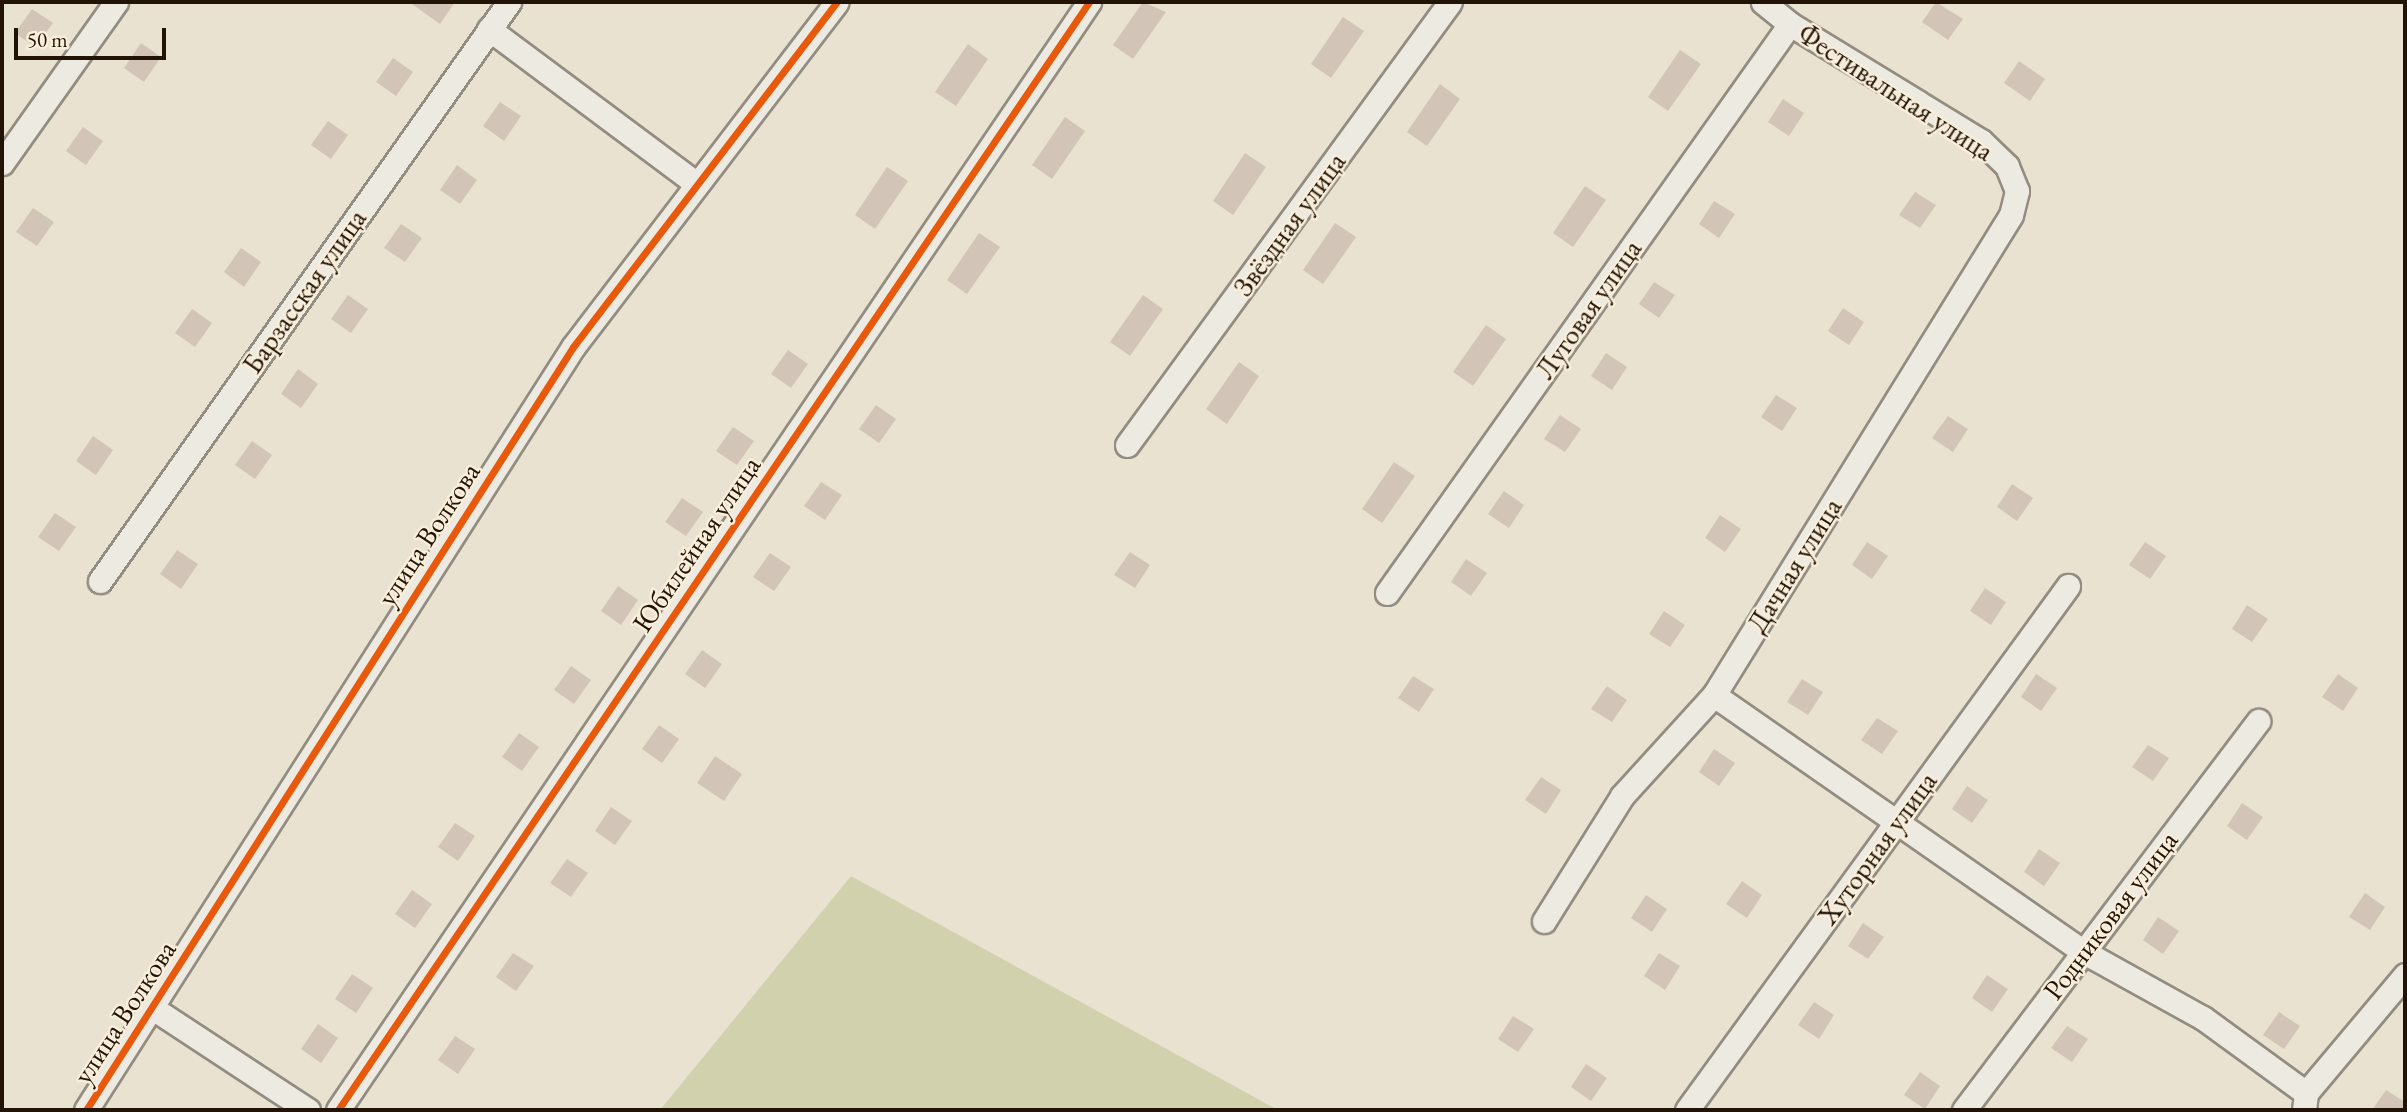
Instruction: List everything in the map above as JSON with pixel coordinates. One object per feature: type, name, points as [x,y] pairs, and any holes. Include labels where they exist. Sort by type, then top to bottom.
[{"type":"street","points":[[2,163],[116,2]]},
{"type":"street","name":"Барзасская улица","points":[[100,581],[509,2]]},
{"type":"street","name":"улица Волкова","points":[[86,1110],[573,347],[837,2]]},
{"type":"street","name":"Юбилейная улица","points":[[338,1110],[1089,2]]},
{"type":"street","name":"Звёздная улица","points":[[1127,445],[1450,2]]},
{"type":"street","name":"Фестивальная улица","points":[[1763,2],[1790,24],[1981,141],[2007,166],[2018,191]]},
{"type":"street","name":"Луговая улица","points":[[1387,593],[1790,24]]},
{"type":"street","points":[[489,29],[697,184]]},
{"type":"street","name":"Дачная улица","points":[[1544,921],[1622,796],[1714,695],[2011,215],[2018,191]]},
{"type":"street","name":"Хуторная улица","points":[[1687,1110],[2068,586]]},
{"type":"street","points":[[1714,695],[1895,824],[2082,951],[2203,1018],[2305,1102],[2405,975]]},
{"type":"street","name":"Родниковая улица","points":[[1964,1110],[2258,721]]},
{"type":"street","points":[[151,1007],[309,1110]]},
{"type":"green space","points":[[851,876],[1278,1110],[660,1110]]},
{"type":"building","points":[[409,2],[455,2],[440,24]]},
{"type":"building","points":[[1143,2],[1166,12],[1133,59],[1113,45]]},
{"type":"building","points":[[1936,2],[1963,19],[1948,40],[1922,22]]},
{"type":"building","points":[[32,9],[53,23],[35,47],[15,33]]},
{"type":"building","points":[[1343,17],[1364,31],[1331,78],[1311,64]]},
{"type":"building","points":[[141,43],[161,57],[144,82],[124,68]]},
{"type":"building","points":[[968,44],[988,59],[956,106],[935,92]]},
{"type":"building","points":[[1680,50],[1701,64],[1668,111],[1648,97]]},
{"type":"building","points":[[393,58],[413,72],[396,96],[376,82]]},
{"type":"building","points":[[2019,61],[2045,79],[2030,101],[2004,83]]},
{"type":"building","points":[[1440,84],[1460,99],[1427,146],[1407,132]]},
{"type":"building","points":[[1783,99],[1804,113],[1789,136],[1768,122]]},
{"type":"building","points":[[500,102],[521,116],[504,141],[483,126]]},
{"type":"building","points":[[1065,117],[1085,131],[1052,179],[1032,165]]},
{"type":"building","points":[[328,121],[348,135],[331,159],[311,145]]},
{"type":"building","points":[[83,127],[103,141],[86,165],[66,151]]},
{"type":"building","points":[[1245,153],[1266,167],[1233,215],[1213,201]]},
{"type":"building","points":[[457,165],[477,180],[460,204],[440,190]]},
{"type":"building","points":[[887,167],[908,181],[875,229],[855,215]]},
{"type":"building","points":[[1585,186],[1606,200],[1573,247],[1553,233]]},
{"type":"building","points":[[1915,192],[1936,205],[1920,228],[1899,215]]},
{"type":"building","points":[[1714,201],[1735,214],[1719,238],[1699,224]]},
{"type":"building","points":[[33,208],[54,222],[37,246],[16,232]]},
{"type":"building","points":[[1335,223],[1356,237],[1323,284],[1303,270]]},
{"type":"building","points":[[401,224],[422,238],[405,262],[384,248]]},
{"type":"building","points":[[979,233],[1000,247],[967,294],[947,280]]},
{"type":"building","points":[[241,248],[261,262],[244,287],[224,272]]},
{"type":"building","points":[[1654,282],[1675,295],[1659,318],[1639,304]]},
{"type":"building","points":[[348,295],[368,309],[351,333],[331,319]]},
{"type":"building","points":[[1143,295],[1163,309],[1130,356],[1110,342]]},
{"type":"building","points":[[1843,308],[1864,322],[1849,345],[1828,331]]},
{"type":"building","points":[[192,309],[212,323],[195,347],[175,333]]},
{"type":"building","points":[[1486,325],[1506,339],[1473,386],[1453,372]]},
{"type":"building","points":[[788,350],[808,364],[791,388],[771,374]]},
{"type":"building","points":[[1606,353],[1627,367],[1612,390],[1591,376]]},
{"type":"building","points":[[1239,362],[1259,376],[1227,424],[1206,409]]},
{"type":"building","points":[[298,369],[318,384],[301,408],[281,394]]},
{"type":"building","points":[[1776,395],[1797,408],[1782,431],[1761,417]]},
{"type":"building","points":[[876,405],[896,419],[879,443],[859,429]]},
{"type":"building","points":[[1560,415],[1581,429],[1565,452],[1544,439]]},
{"type":"building","points":[[1948,416],[1968,429],[1953,452],[1932,438]]},
{"type":"building","points":[[733,427],[754,441],[737,465],[716,451]]},
{"type":"building","points":[[93,436],[113,450],[96,475],[76,461]]},
{"type":"building","points":[[252,441],[272,455],[255,479],[235,465]]},
{"type":"building","points":[[1394,462],[1415,476],[1382,523],[1362,509]]},
{"type":"building","points":[[821,482],[842,495],[825,520],[804,506]]},
{"type":"building","points":[[2012,484],[2033,498],[2017,521],[1997,507]]},
{"type":"building","points":[[1504,491],[1524,505],[1509,528],[1488,514]]},
{"type":"building","points":[[682,498],[703,512],[686,536],[665,522]]},
{"type":"building","points":[[55,513],[76,527],[59,551],[38,537]]},
{"type":"building","points":[[1720,515],[1741,529],[1725,552],[1705,538]]},
{"type":"building","points":[[1867,542],[1888,556],[1872,579],[1852,565]]},
{"type":"building","points":[[2145,542],[2166,556],[2150,579],[2129,565]]},
{"type":"building","points":[[177,550],[198,564],[181,589],[160,574]]},
{"type":"building","points":[[1130,552],[1150,565],[1135,588],[1114,575]]},
{"type":"building","points":[[770,553],[791,567],[774,591],[753,577]]},
{"type":"building","points":[[1466,559],[1487,573],[1471,596],[1451,582]]},
{"type":"building","points":[[618,586],[638,600],[621,625],[601,611]]},
{"type":"building","points":[[1985,588],[2006,602],[1991,625],[1970,611]]},
{"type":"building","points":[[2247,605],[2268,619],[2252,642],[2232,629]]},
{"type":"building","points":[[1664,611],[1685,625],[1670,647],[1649,634]]},
{"type":"building","points":[[702,650],[722,664],[705,688],[685,674]]},
{"type":"building","points":[[571,666],[591,680],[574,704],[554,690]]},
{"type":"building","points":[[2036,674],[2057,688],[2041,711],[2021,697]]},
{"type":"building","points":[[2338,674],[2358,688],[2343,711],[2322,697]]},
{"type":"building","points":[[1413,676],[1434,689],[1419,712],[1398,698]]},
{"type":"building","points":[[1802,679],[1823,692],[1808,715],[1787,702]]},
{"type":"building","points":[[1607,686],[1627,700],[1612,722],[1591,709]]},
{"type":"building","points":[[1877,718],[1898,731],[1882,754],[1861,740]]},
{"type":"building","points":[[659,725],[679,739],[662,763],[642,749]]},
{"type":"building","points":[[519,733],[539,747],[522,771],[502,757]]},
{"type":"building","points":[[2148,745],[2169,758],[2153,781],[2132,767]]},
{"type":"building","points":[[1714,749],[1735,763],[1719,786],[1699,772]]},
{"type":"building","points":[[715,756],[742,774],[724,801],[697,783]]},
{"type":"building","points":[[1541,777],[1561,790],[1546,814],[1525,800]]},
{"type":"building","points":[[1967,786],[1988,800],[1972,823],[1952,809]]},
{"type":"building","points":[[2242,803],[2263,817],[2247,840],[2227,826]]},
{"type":"building","points":[[611,807],[632,821],[615,845],[595,831]]},
{"type":"building","points":[[455,823],[475,836],[458,861],[438,847]]},
{"type":"building","points":[[2039,849],[2060,863],[2044,886],[2024,872]]},
{"type":"building","points":[[567,859],[588,873],[571,897],[550,883]]},
{"type":"building","points":[[1742,881],[1762,895],[1747,918],[1726,904]]},
{"type":"building","points":[[412,890],[432,904],[415,928],[395,914]]},
{"type":"building","points":[[2365,893],[2385,907],[2370,930],[2349,917]]},
{"type":"building","points":[[1646,895],[1667,909],[1652,932],[1631,918]]},
{"type":"building","points":[[2158,917],[2179,931],[2163,954],[2143,940]]},
{"type":"building","points":[[1863,923],[1884,937],[1868,959],[1848,946]]},
{"type":"building","points":[[513,953],[534,966],[516,991],[496,977]]},
{"type":"building","points":[[1659,953],[1680,966],[1665,990],[1644,976]]},
{"type":"building","points":[[352,974],[373,988],[356,1013],[335,999]]},
{"type":"building","points":[[1987,975],[2008,989],[1992,1012],[1972,998]]},
{"type":"building","points":[[1814,1002],[1834,1015],[1819,1039],[1798,1025]]},
{"type":"building","points":[[2279,1012],[2300,1026],[2284,1049],[2263,1035]]},
{"type":"building","points":[[1513,1016],[1534,1029],[1518,1052],[1498,1039]]},
{"type":"building","points":[[318,1024],[338,1038],[321,1063],[301,1049]]},
{"type":"building","points":[[2067,1026],[2088,1039],[2072,1062],[2051,1048]]},
{"type":"building","points":[[455,1036],[475,1049],[458,1074],[438,1060]]},
{"type":"building","points":[[1586,1064],[1607,1078],[1591,1101],[1571,1087]]},
{"type":"building","points":[[1920,1072],[1940,1086],[1925,1109],[1904,1095]]},
{"type":"building","points":[[2386,1090],[2405,1102],[2405,1110],[2372,1110]]},
{"type":"cycle path","points":[[86,1110],[573,347],[837,2]]},
{"type":"cycle path","points":[[338,1110],[1089,2]]}]
